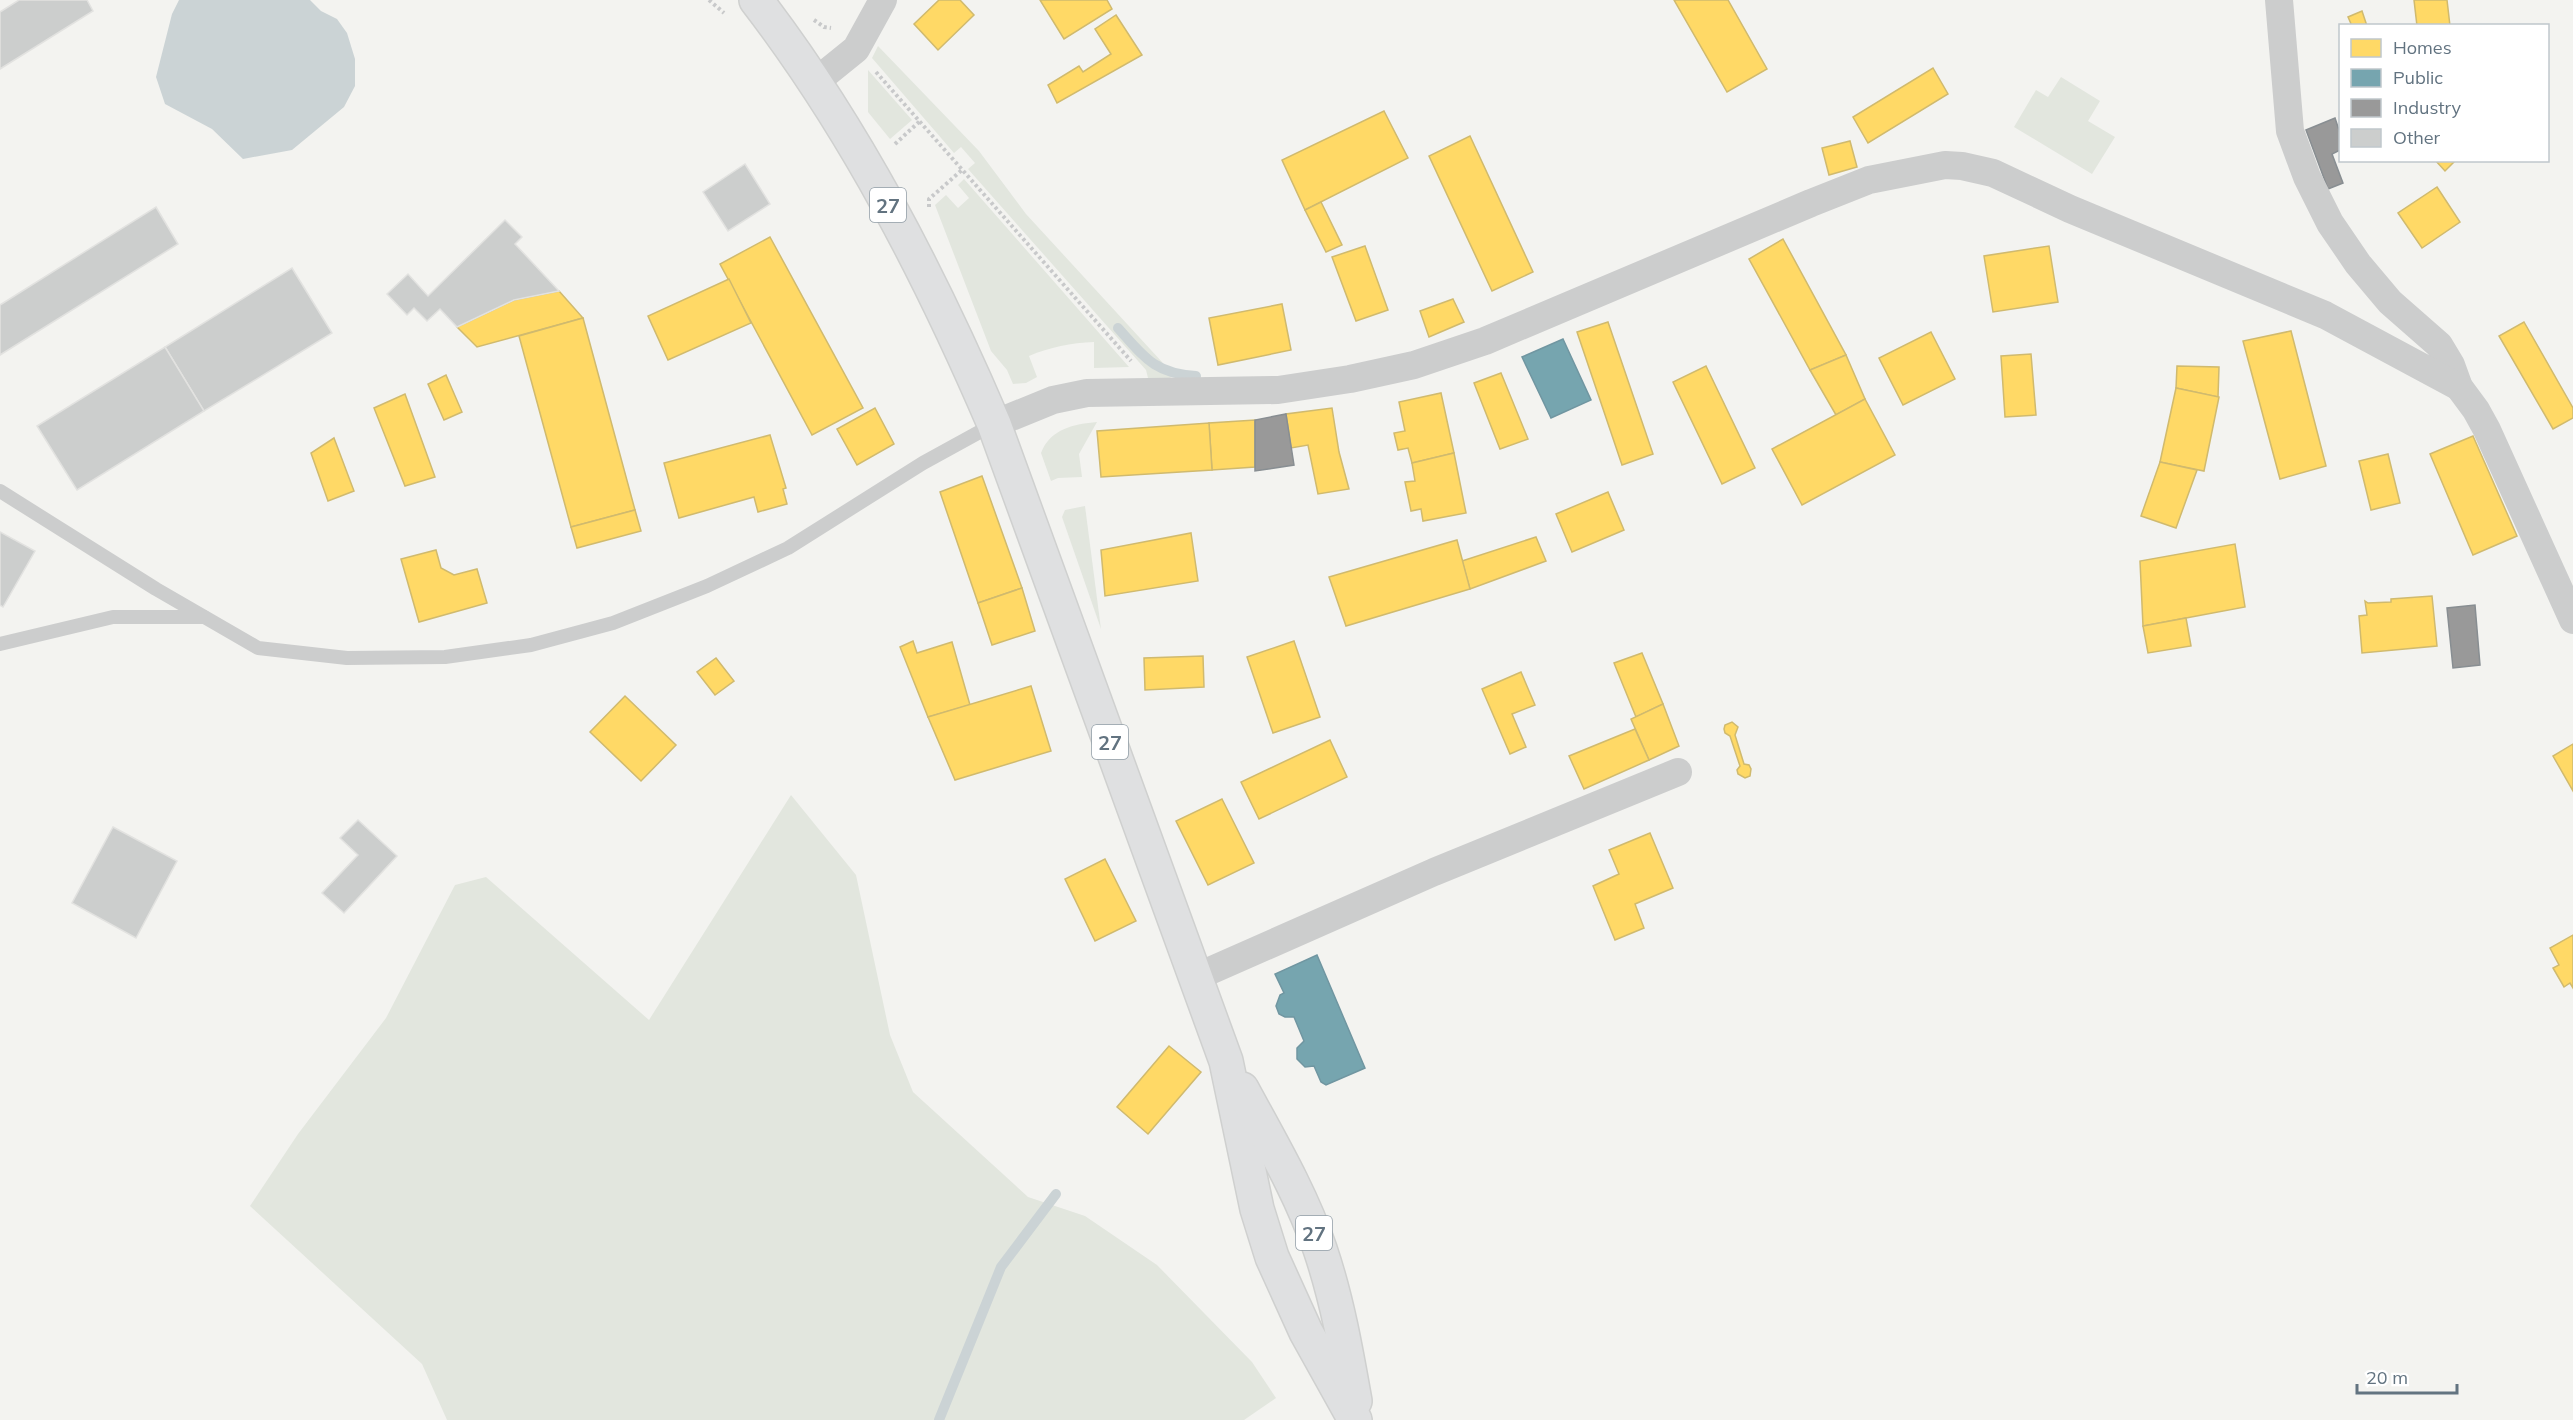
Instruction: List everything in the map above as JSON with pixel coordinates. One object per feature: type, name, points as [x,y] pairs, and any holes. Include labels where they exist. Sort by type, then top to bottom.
[{"type":"main road","name":"27","points":[[756,0],[814,83],[870,173],[917,256],[958,341],[994,424],[1226,1061],[1257,1209],[1272,1257],[1301,1323],[1357,1420]]},
{"type":"main road","name":"27","points":[[1226,1061],[1296,1191],[1314,1231],[1335,1301],[1357,1420]]},
{"type":"street","points":[[814,83],[856,49],[883,0]]},
{"type":"street","points":[[2279,0],[2290,131],[2307,177],[2330,223],[2358,264],[2390,302],[2439,345],[2451,365],[2459,387],[2487,430],[2573,620]]},
{"type":"street","points":[[994,424],[1070,396],[1101,392],[1210,393],[1278,390],[1350,379],[1414,365],[1485,340],[1811,202],[1869,180],[1945,165],[1962,166],[1993,173],[2070,209],[2325,315],[2459,387]]},
{"type":"street","points":[[1196,977],[1434,872],[1678,772]]},
{"type":"lane","points":[[0,491],[137,578],[258,648],[347,658],[445,657],[531,645],[614,623],[707,586],[778,553],[923,463],[994,424]]},
{"type":"lane","points":[[0,644],[113,617],[206,617]]},
{"type":"path","points":[[809,17],[824,27],[840,30],[1142,373],[1142,391]]},
{"type":"path","points":[[896,144],[920,121]]},
{"type":"shaded area","points":[[179,0],[310,0],[321,11],[337,19],[347,33],[355,59],[355,86],[344,107],[292,150],[243,159],[212,129],[165,104],[156,77],[172,14]]},
{"type":"shaded area","points":[[878,46],[979,151],[1026,214],[1162,362],[1171,378],[1148,378],[1146,370],[968,169],[975,163],[961,147],[954,153],[872,58]]},
{"type":"shaded area","points":[[868,70],[912,120],[890,139],[868,112]]},
{"type":"shaded area","points":[[2061,77],[2100,101],[2088,121],[2115,137],[2092,174],[2014,127],[2036,90],[2048,97]]},
{"type":"shaded area","points":[[964,179],[1129,367],[1094,368],[1094,342],[1069,344],[1029,356],[1037,377],[1026,383],[1013,384],[1007,370],[991,351],[935,205],[946,195],[958,208],[969,198],[958,185]]},
{"type":"shaded area","points":[[1097,422],[1079,454],[1082,477],[1058,478],[1051,481],[1041,453],[1050,438],[1072,426]]},
{"type":"shaded area","points":[[1085,506],[1101,629],[1062,517],[1065,510]]},
{"type":"shaded area","points":[[791,795],[856,875],[890,1035],[913,1092],[1028,1197],[1085,1216],[1157,1265],[1252,1362],[1276,1398],[1244,1420],[447,1420],[422,1364],[250,1206],[298,1134],[386,1018],[455,885],[486,877],[649,1020]]},
{"type":"building: Homes","points":[[939,0],[960,0],[974,15],[938,50],[914,24]]},
{"type":"building: Homes","points":[[1040,0],[1107,0],[1112,9],[1064,39]]},
{"type":"building: Homes","points":[[1674,0],[1728,0],[1767,69],[1727,92]]},
{"type":"building: Homes","points":[[2414,0],[2447,0],[2450,24],[2417,24]]},
{"type":"building: Homes","points":[[2362,11],[2366,24],[2351,24],[2348,17]]},
{"type":"building: Homes","points":[[1116,15],[1142,55],[1057,103],[1048,85],[1079,66],[1083,72],[1111,54],[1095,29]]},
{"type":"building: Homes","points":[[1933,68],[1948,94],[1868,143],[1853,117]]},
{"type":"building: Homes","points":[[1384,111],[1408,158],[1305,210],[1282,160]]},
{"type":"building: Homes","points":[[1470,136],[1533,272],[1492,291],[1429,156]]},
{"type":"building: Homes","points":[[1850,141],[1857,167],[1829,175],[1822,148]]},
{"type":"building: Homes","points":[[2437,162],[2454,162],[2445,171]]},
{"type":"building: Homes","points":[[2437,187],[2460,222],[2422,248],[2398,213]]},
{"type":"building: Homes","points":[[1321,202],[1342,245],[1326,252],[1305,210]]},
{"type":"building: Homes","points":[[770,237],[863,408],[812,435],[720,264]]},
{"type":"building: Homes","points":[[1783,239],[1846,355],[1810,370],[1749,259]]},
{"type":"building: Homes","points":[[1365,246],[1388,310],[1356,321],[1332,257]]},
{"type":"building: Homes","points":[[2049,246],[2058,302],[1993,312],[1984,256]]},
{"type":"building: Homes","points":[[729,279],[751,323],[668,360],[648,316]]},
{"type":"building: Homes","points":[[559,291],[583,318],[477,347],[457,327],[514,300]]},
{"type":"building: Homes","points":[[1453,299],[1464,322],[1429,337],[1420,311]]},
{"type":"building: Homes","points":[[1282,304],[1291,350],[1218,365],[1209,318]]},
{"type":"building: Homes","points":[[583,318],[635,510],[571,527],[519,336]]},
{"type":"building: Homes","points":[[1608,322],[1653,454],[1622,465],[1577,332]]},
{"type":"building: Homes","points":[[2524,322],[2573,408],[2573,418],[2553,429],[2499,336]]},
{"type":"building: Homes","points":[[2291,331],[2326,466],[2280,479],[2243,341]]},
{"type":"building: Homes","points":[[1931,332],[1955,379],[1903,405],[1879,358]]},
{"type":"building: Homes","points":[[2031,354],[2036,415],[2005,417],[2001,356]]},
{"type":"building: Homes","points":[[1846,355],[1865,399],[1836,415],[1810,370]]},
{"type":"building: Homes","points":[[1706,366],[1755,468],[1722,484],[1673,382]]},
{"type":"building: Homes","points":[[2177,366],[2219,367],[2218,397],[2176,388]]},
{"type":"building: Homes","points":[[1501,373],[1528,439],[1500,449],[1474,383]]},
{"type":"building: Homes","points":[[446,375],[462,412],[444,420],[428,384]]},
{"type":"building: Homes","points":[[2176,388],[2219,397],[2204,471],[2160,462]]},
{"type":"building: Homes","points":[[1441,393],[1454,453],[1412,463],[1408,448],[1398,450],[1394,433],[1405,431],[1399,402]]},
{"type":"building: Homes","points":[[405,394],[435,477],[405,486],[374,408]]},
{"type":"building: Homes","points":[[1865,399],[1895,455],[1802,505],[1772,449]]},
{"type":"building: Homes","points":[[875,408],[894,444],[857,465],[837,429]]},
{"type":"building: Homes","points":[[1332,408],[1339,452],[1349,489],[1318,494],[1308,445],[1291,448],[1286,414]]},
{"type":"building: Homes","points":[[1255,420],[1255,467],[1212,470],[1209,423]]},
{"type":"building: Homes","points":[[1209,423],[1212,470],[1101,477],[1097,431]]},
{"type":"building: Homes","points":[[770,435],[786,488],[783,489],[787,504],[758,512],[754,497],[679,518],[664,463]]},
{"type":"building: Homes","points":[[2473,436],[2517,536],[2473,555],[2430,454]]},
{"type":"building: Homes","points":[[334,438],[354,491],[328,501],[311,453]]},
{"type":"building: Homes","points":[[1454,453],[1466,513],[1423,521],[1421,509],[1411,511],[1405,482],[1415,481],[1412,463]]},
{"type":"building: Homes","points":[[2388,454],[2400,503],[2371,510],[2359,461]]},
{"type":"building: Homes","points":[[2160,462],[2197,470],[2176,528],[2141,516]]},
{"type":"building: Homes","points":[[982,476],[1022,588],[978,603],[940,492]]},
{"type":"building: Homes","points":[[1608,492],[1624,530],[1572,552],[1556,514]]},
{"type":"building: Homes","points":[[635,510],[641,531],[577,548],[571,527]]},
{"type":"building: Homes","points":[[1191,533],[1198,581],[1105,596],[1101,550]]},
{"type":"building: Homes","points":[[1536,537],[1546,561],[1470,589],[1462,561]]},
{"type":"building: Homes","points":[[1457,540],[1470,589],[1346,626],[1329,577]]},
{"type":"building: Homes","points":[[2235,544],[2245,607],[2143,626],[2140,561]]},
{"type":"building: Homes","points":[[436,550],[441,568],[454,575],[477,569],[487,603],[419,622],[401,559]]},
{"type":"building: Homes","points":[[1022,588],[1035,631],[992,645],[978,603]]},
{"type":"building: Homes","points":[[2432,596],[2437,646],[2362,653],[2359,616],[2367,615],[2365,601],[2368,603],[2391,602],[2391,599]]},
{"type":"building: Homes","points":[[2186,618],[2191,646],[2148,653],[2143,626]]},
{"type":"building: Homes","points":[[913,641],[917,653],[952,642],[970,705],[928,717],[900,647]]},
{"type":"building: Homes","points":[[1294,641],[1320,717],[1273,733],[1247,657]]},
{"type":"building: Homes","points":[[1642,653],[1663,704],[1636,717],[1614,663]]},
{"type":"building: Homes","points":[[1203,656],[1204,687],[1145,690],[1144,658]]},
{"type":"building: Homes","points":[[716,658],[734,681],[715,695],[697,672]]},
{"type":"building: Homes","points":[[1521,672],[1535,705],[1512,714],[1526,747],[1510,754],[1482,689]]},
{"type":"building: Homes","points":[[1031,686],[1051,751],[955,780],[928,717]]},
{"type":"building: Homes","points":[[625,696],[676,745],[641,781],[590,732]]},
{"type":"building: Homes","points":[[1663,704],[1679,746],[1649,760],[1631,719]]},
{"type":"building: Homes","points":[[1732,722],[1738,727],[1735,735],[1744,764],[1749,765],[1751,769],[1750,776],[1745,778],[1738,774],[1737,770],[1740,766],[1730,736],[1725,733],[1724,729],[1725,725]]},
{"type":"building: Homes","points":[[1635,729],[1649,760],[1584,789],[1569,756]]},
{"type":"building: Homes","points":[[1330,740],[1347,777],[1259,819],[1241,782]]},
{"type":"building: Homes","points":[[2573,744],[2573,791],[2553,756]]},
{"type":"building: Homes","points":[[1222,799],[1254,863],[1208,885],[1176,821]]},
{"type":"building: Homes","points":[[1650,833],[1673,888],[1635,904],[1644,928],[1615,940],[1593,886],[1619,874],[1609,850]]},
{"type":"building: Homes","points":[[1105,859],[1136,921],[1095,941],[1065,879]]},
{"type":"building: Homes","points":[[2573,935],[2573,988],[2570,983],[2564,987],[2553,968],[2559,965],[2550,948]]},
{"type":"building: Homes","points":[[1169,1046],[1201,1072],[1148,1134],[1117,1107]]},
{"type":"building: Public","points":[[1563,339],[1591,400],[1551,418],[1522,357]]},
{"type":"building: Public","points":[[1317,955],[1365,1068],[1326,1085],[1321,1082],[1314,1066],[1305,1067],[1297,1059],[1297,1048],[1304,1041],[1294,1017],[1279,1014],[1276,1006],[1280,995],[1284,993],[1275,974]]},
{"type":"building: Industry","points":[[2335,118],[2339,130],[2339,150],[2332,154],[2343,183],[2328,189],[2306,130]]},
{"type":"building: Industry","points":[[1286,414],[1294,465],[1255,471],[1255,420]]},
{"type":"building: Industry","points":[[2475,605],[2480,665],[2453,668],[2447,608]]},
{"type":"building: Other","points":[[19,0],[87,0],[93,11],[0,69],[0,12]]},
{"type":"building: Other","points":[[745,164],[770,204],[728,231],[703,192]]},
{"type":"building: Other","points":[[156,207],[178,244],[0,355],[0,305]]},
{"type":"building: Other","points":[[505,220],[522,237],[515,244],[559,291],[514,300],[457,327],[440,309],[427,321],[414,308],[407,315],[387,294],[408,274],[428,296]]},
{"type":"building: Other","points":[[292,268],[332,333],[204,411],[165,347]]},
{"type":"building: Other","points":[[165,347],[204,411],[77,490],[37,426]]},
{"type":"building: Other","points":[[0,532],[35,551],[3,607],[0,605]]},
{"type":"building: Other","points":[[358,820],[397,856],[344,913],[322,893],[358,855],[340,838]]},
{"type":"building: Other","points":[[113,827],[177,861],[136,938],[72,903]]},
{"type":"waterway","points":[[1118,328],[1143,355],[1160,368],[1182,375],[1196,376]]},
{"type":"waterway","points":[[939,1420],[1001,1267],[1056,1194]]}]
